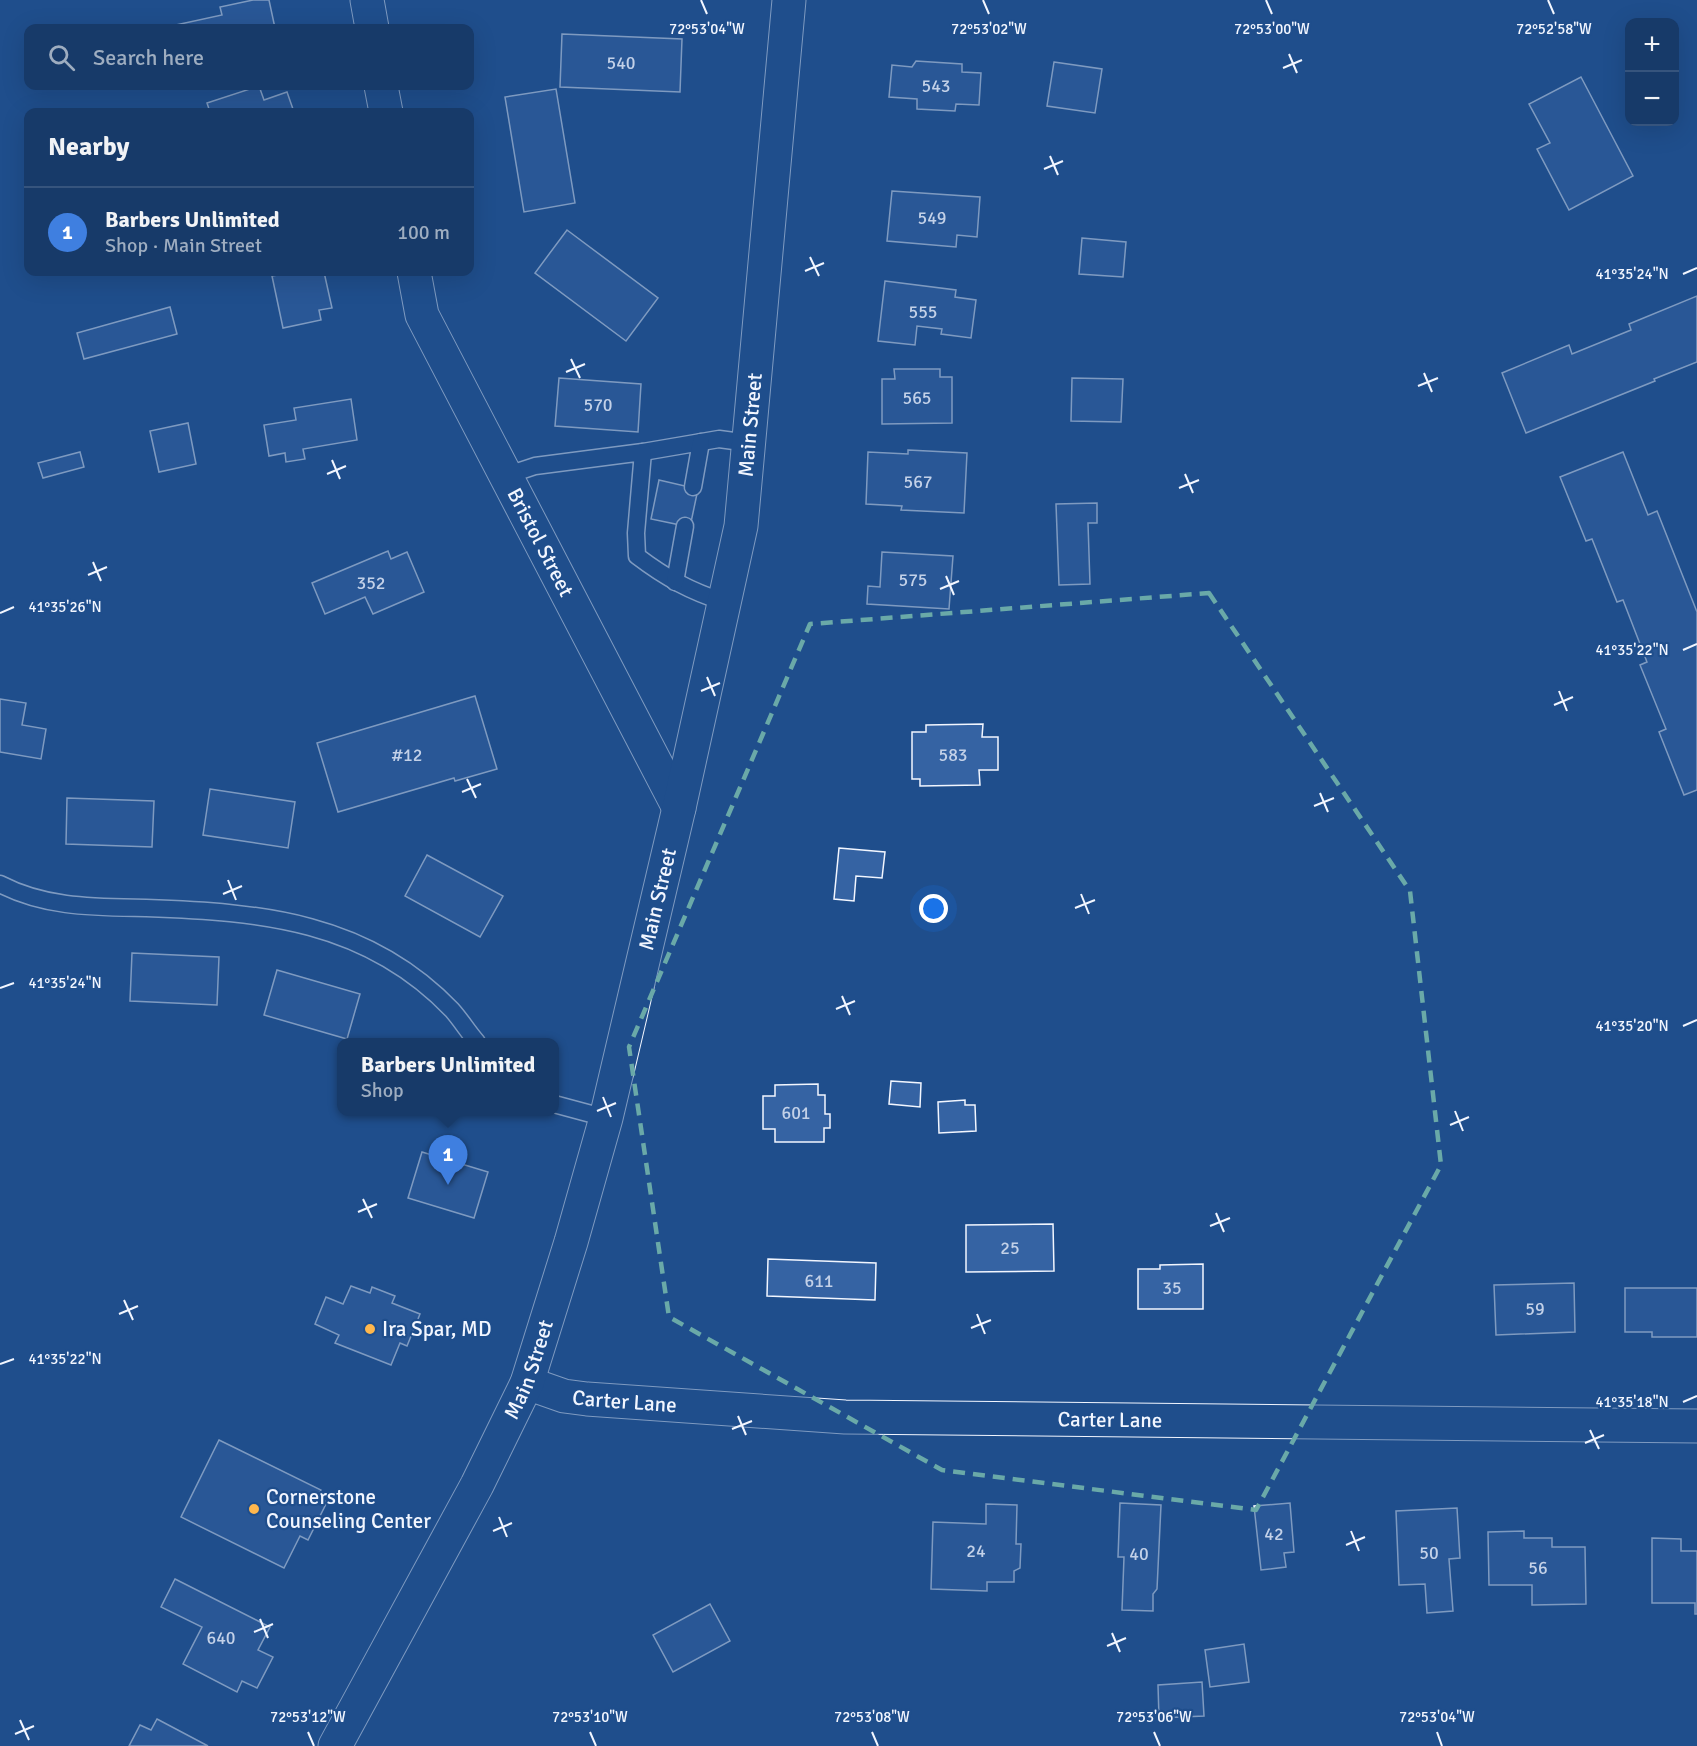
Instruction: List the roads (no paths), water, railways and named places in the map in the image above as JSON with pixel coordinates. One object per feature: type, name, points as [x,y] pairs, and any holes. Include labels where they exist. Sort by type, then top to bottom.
[{"type":"main road","points":[[367,0],[371,24]]},
{"type":"main road","name":"Main Street","points":[[334,1746],[477,1485],[527,1383],[571,1242],[606,1118],[679,808],[741,526],[789,0]]},
{"type":"main road","points":[[382,90],[385,108]]},
{"type":"main road","name":"Bristol Street","points":[[415,276],[422,315],[679,808]]},
{"type":"main road","name":"Carter Lane","points":[[527,1383],[564,1396],[586,1399],[845,1417],[1697,1426]]},
{"type":"lane","points":[[505,476],[535,466],[643,452],[718,439],[749,443]]},
{"type":"lane","points":[[693,487],[701,442]]},
{"type":"lane","points":[[643,452],[636,533],[637,556],[664,576],[695,593],[724,602]]},
{"type":"lane","points":[[675,582],[685,526]]},
{"type":"lane","points":[[0,884],[16,892],[57,904],[226,914],[284,920],[339,935],[378,953],[423,983],[453,1011],[474,1038]]},
{"type":"lane","points":[[559,1105],[606,1118]]},
{"type":"place","name":"Barbers Unlimited","points":[[448,1185]]},
{"type":"place","name":"Ira Spar, MD","points":[[370,1329]]},
{"type":"place","name":"Cornerstone Counseling Center","points":[[254,1509]]}]
